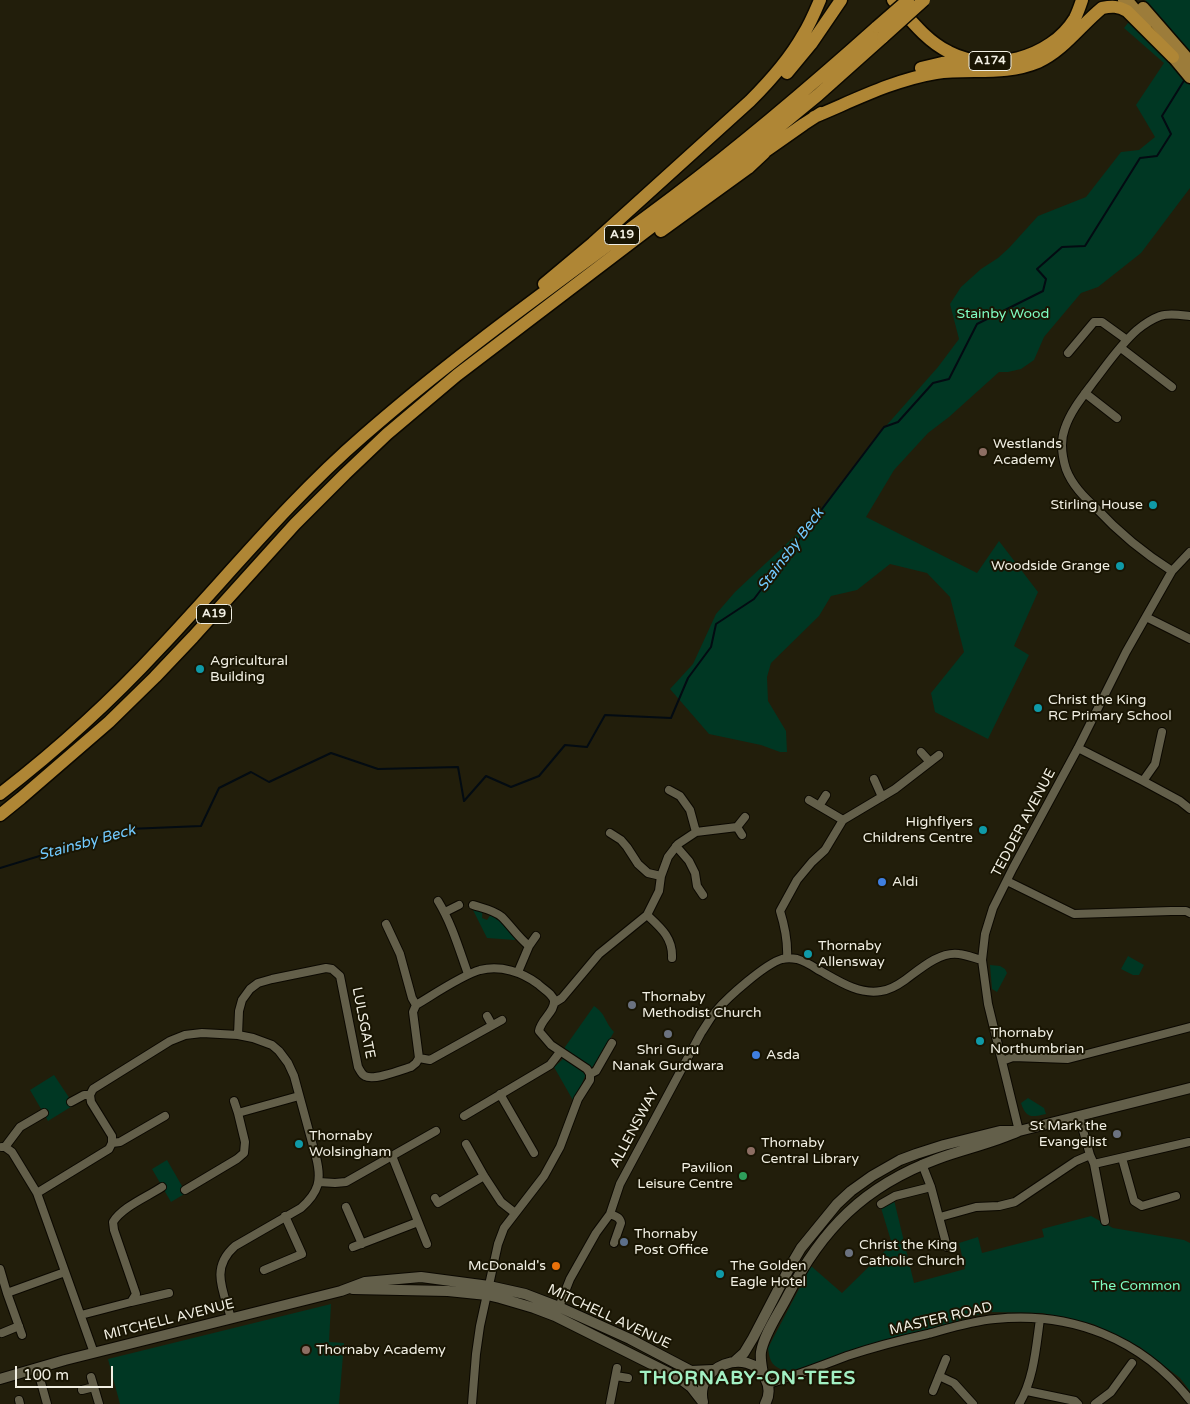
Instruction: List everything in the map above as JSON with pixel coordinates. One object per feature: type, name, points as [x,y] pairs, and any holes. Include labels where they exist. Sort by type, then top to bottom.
[{"type":"highway","points":[[362,436],[399,396],[593,243],[767,84],[788,59],[804,33],[820,0]]},
{"type":"highway","points":[[688,157],[739,119],[773,88],[811,44],[841,0]]},
{"type":"highway","name":"A174","points":[[893,0],[934,43],[949,52],[978,60],[993,61],[1012,60],[1047,46],[1061,34],[1085,2]]},
{"type":"highway","name":"A19","points":[[0,815],[109,722],[186,644],[314,505],[380,441],[472,363],[729,168],[818,95],[880,32],[908,0]]},
{"type":"highway","name":"A19","points":[[0,794],[127,683],[304,492],[362,436],[428,381],[677,194],[810,86],[924,0]]},
{"type":"highway","points":[[814,117],[881,88],[912,78],[936,73],[1004,71],[1029,65],[1050,56],[1102,8],[1111,6],[1120,7],[1127,11],[1180,58]]},
{"type":"highway","points":[[672,212],[700,196],[814,117],[868,88],[923,67],[942,63],[978,60]]},
{"type":"highway","points":[[421,406],[501,350],[741,173],[764,153]]},
{"type":"main road","points":[[1124,0],[1180,58]]},
{"type":"main road","points":[[1136,0],[1180,58],[1190,77]]},
{"type":"street","points":[[1172,571],[1144,553],[1116,529],[1076,488],[1066,470],[1061,446],[1064,429],[1071,412],[1126,340],[1138,329],[1160,316],[1175,314],[1190,316]]},
{"type":"street","points":[[1068,353],[1094,322],[1098,321],[1126,340]]},
{"type":"street","points":[[1120,348],[1172,387]]},
{"type":"street","points":[[1085,393],[1117,418]]},
{"type":"street","name":"TEDDER AVENUE","points":[[1019,1131],[988,1004],[982,960],[985,934],[990,917],[1126,652],[1172,571],[1190,552]]},
{"type":"street","points":[[1146,617],[1190,639]]},
{"type":"street","points":[[1143,781],[1155,764],[1162,732]]},
{"type":"street","points":[[1078,748],[1143,781],[1190,808]]},
{"type":"street","points":[[922,752],[930,762]]},
{"type":"street","points":[[939,754],[895,790],[843,820],[825,850],[797,880],[780,910],[788,943],[787,958],[805,962],[851,987],[870,992],[881,991],[897,985],[929,963],[950,954],[958,953],[982,960]]},
{"type":"street","points":[[874,780],[882,797]]},
{"type":"street","points":[[670,790],[680,796],[690,810],[696,832]]},
{"type":"street","points":[[819,806],[826,795]]},
{"type":"street","points":[[809,800],[843,820]]},
{"type":"street","points":[[554,1003],[562,998],[599,954],[647,915],[659,891],[661,876],[668,857],[676,846],[696,832],[737,827],[745,817]]},
{"type":"street","points":[[737,827],[742,835]]},
{"type":"street","points":[[610,833],[621,840],[638,864],[648,873],[661,876]]},
{"type":"street","points":[[614,847],[621,840]]},
{"type":"street","points":[[676,846],[690,861],[696,873],[697,886],[703,895]]},
{"type":"street","points":[[1007,881],[1074,914],[1186,911],[1190,913]]},
{"type":"street","points":[[689,889],[697,886]]},
{"type":"street","points":[[438,901],[445,912],[468,974]]},
{"type":"street","points":[[445,912],[459,905]]},
{"type":"street","points":[[473,905],[500,915],[528,946]]},
{"type":"street","points":[[484,918],[488,909]]},
{"type":"street","points":[[647,915],[663,930],[676,947],[672,958]]},
{"type":"street","points":[[386,924],[386,934],[400,954],[412,998],[416,1005]]},
{"type":"street","points":[[518,972],[528,946],[536,936]]},
{"type":"street","name":"ALLENSWAY","points":[[557,1311],[570,1279],[596,1233],[610,1214],[620,1184],[677,1076],[710,1019],[726,1000],[742,986],[765,968],[778,960],[787,958]]},
{"type":"street","name":"LULSGATE","points":[[238,1035],[239,1011],[242,1000],[250,989],[258,983],[272,979],[326,968],[332,969],[340,976],[358,1067],[365,1076],[372,1078],[411,1067],[419,1058],[430,1060],[502,1020]]},
{"type":"street","points":[[419,1058],[413,1012],[416,1005],[468,974],[499,968],[518,972],[529,977],[552,996],[554,1003],[552,1010],[540,1025],[539,1031],[551,1045],[587,1069],[590,1074],[590,1080],[578,1099],[560,1148],[544,1176],[504,1228],[498,1244],[476,1354],[472,1404]]},
{"type":"street","points":[[488,1016],[492,1025]]},
{"type":"street","points":[[1002,1061],[1012,1057],[1068,1059],[1190,1027]]},
{"type":"street","points":[[37,1193],[110,1148],[112,1136],[91,1102],[90,1095],[93,1089],[170,1041],[185,1035],[202,1033],[238,1035],[254,1038],[272,1045],[288,1062],[294,1076],[319,1170],[319,1182],[310,1201],[301,1208],[226,1253],[221,1265],[220,1280],[231,1318]]},
{"type":"street","points":[[590,1074],[596,1071],[612,1043]]},
{"type":"street","points":[[464,1116],[550,1065],[560,1052]]},
{"type":"street","points":[[734,1362],[744,1353],[753,1338],[801,1248],[837,1204],[872,1176],[900,1160],[932,1149],[1003,1139],[1019,1131],[1190,1088]]},
{"type":"street","points":[[500,1094],[534,1153]]},
{"type":"street","points":[[71,1102],[84,1095],[90,1095]]},
{"type":"street","points":[[238,1113],[299,1096]]},
{"type":"street","points":[[185,1190],[244,1154],[245,1142],[234,1101]]},
{"type":"street","points":[[44,1113],[20,1127],[2,1147],[12,1152],[37,1193],[94,1353]]},
{"type":"street","points":[[112,1142],[120,1142],[165,1116]]},
{"type":"street","points":[[1080,1116],[1094,1164],[1105,1221]]},
{"type":"street","points":[[319,1182],[335,1184],[346,1182],[436,1131]]},
{"type":"street","points":[[1094,1164],[1189,1142]]},
{"type":"street","points":[[763,1374],[761,1352],[766,1337],[801,1270],[829,1231],[848,1212],[888,1181],[970,1143]]},
{"type":"street","points":[[466,1144],[501,1202],[515,1212]]},
{"type":"street","points":[[940,1217],[976,1207],[1000,1206],[1015,1202],[1076,1161],[1090,1155]]},
{"type":"street","points":[[392,1156],[427,1244]]},
{"type":"street","points":[[1122,1158],[1134,1201],[1142,1206],[1176,1196]]},
{"type":"street","points":[[922,1164],[931,1187],[947,1247]]},
{"type":"street","points":[[435,1198],[438,1203],[484,1176]]},
{"type":"street","points":[[881,1204],[895,1196],[931,1187]]},
{"type":"street","points":[[131,1302],[136,1294],[113,1222],[117,1215],[162,1188]]},
{"type":"street","points":[[346,1207],[362,1244]]},
{"type":"street","points":[[610,1214],[618,1217],[622,1223],[614,1243]]},
{"type":"street","points":[[263,1270],[302,1254],[285,1216]]},
{"type":"street","points":[[353,1247],[418,1222]]},
{"type":"street","points":[[791,1265],[801,1270]]},
{"type":"street","points":[[0,1269],[22,1335]]},
{"type":"street","points":[[7,1293],[65,1272]]},
{"type":"street","name":"MITCHELL AVENUE","points":[[0,1379],[345,1289],[488,1291],[534,1308],[557,1311],[630,1340],[691,1371],[714,1370]]},
{"type":"street","points":[[81,1315],[169,1293]]},
{"type":"street","name":"MITCHELL AVENUE","points":[[557,1311],[679,1378],[691,1387],[703,1402]]},
{"type":"street","name":"MASTER ROAD","points":[[769,1388],[849,1356],[891,1343],[980,1321],[1016,1318],[1040,1319],[1078,1326],[1119,1340],[1170,1376],[1190,1400]]},
{"type":"street","points":[[1019,1404],[1026,1391],[1036,1348],[1040,1319]]},
{"type":"street","points":[[2,1333],[19,1326]]},
{"type":"street","points":[[933,1391],[946,1359]]},
{"type":"street","points":[[734,1362],[748,1362],[758,1368],[763,1374],[775,1404]]},
{"type":"street","name":"MITCHELL AVENUE","points":[[703,1402],[701,1391],[706,1379],[719,1366],[734,1362]]},
{"type":"street","points":[[1095,1404],[1111,1392],[1132,1364]]},
{"type":"street","points":[[38,1368],[46,1404]]},
{"type":"street","points":[[610,1404],[617,1372],[628,1378]]},
{"type":"street","points":[[939,1376],[954,1383],[973,1404]]},
{"type":"street","points":[[91,1377],[98,1404]]},
{"type":"street","points":[[82,1390],[94,1386]]},
{"type":"street","points":[[765,1404],[769,1388]]},
{"type":"street","points":[[1026,1391],[1078,1404]]},
{"type":"green space","name":"Stainby Wood","points":[[1146,0],[1190,0],[1190,188],[1141,253],[1098,287],[1081,293],[1044,337],[1034,360],[1021,369],[999,372],[949,417],[928,433],[894,470],[866,517],[977,573],[999,541],[1038,592],[1014,646],[1029,655],[988,739],[935,712],[931,693],[964,652],[950,597],[927,573],[890,564],[857,590],[831,596],[819,616],[771,663],[767,677],[768,701],[786,731],[787,752],[780,752],[761,745],[709,734],[670,689],[693,664],[716,614],[735,592],[813,519],[878,435],[938,367],[959,339],[950,304],[961,287],[1009,248],[1038,216],[1086,197],[1121,152],[1139,150],[1155,137],[1136,105],[1164,63],[1124,28]]},
{"type":"green space","points":[[476,908],[482,911],[482,918],[487,920],[491,914],[495,915],[515,937],[515,940],[487,938],[473,910]]},
{"type":"green space","points":[[1128,956],[1144,965],[1139,975],[1133,975],[1121,969]]},
{"type":"green space","points":[[990,965],[1000,966],[1007,973],[997,992],[992,989]]},
{"type":"green space","points":[[594,1006],[601,1012],[614,1032],[595,1064],[586,1074],[574,1102],[554,1067],[562,1060],[565,1047]]},
{"type":"green space","points":[[54,1075],[74,1105],[48,1121],[30,1090]]},
{"type":"green space","points":[[1028,1098],[1044,1108],[1046,1114],[1030,1116],[1027,1114],[1021,1103]]},
{"type":"green space","points":[[167,1160],[186,1193],[171,1202],[152,1169]]},
{"type":"green space","name":"The Common","points":[[894,1200],[914,1283],[965,1269],[959,1243],[978,1237],[982,1253],[1044,1237],[1042,1229],[1091,1216],[1113,1228],[1184,1240],[1190,1243],[1190,1391],[1180,1378],[1140,1347],[1093,1324],[1042,1313],[988,1312],[787,1372],[775,1366],[771,1361],[768,1348],[811,1266],[842,1293],[892,1244],[881,1208]]},
{"type":"green space","points":[[331,1304],[329,1342],[344,1343],[339,1404],[120,1404],[108,1359]]},
{"type":"waterway","name":"Stainsby Beck","points":[[0,868],[128,829],[201,826],[219,788],[251,772],[269,782],[331,753],[378,769],[458,767],[464,801],[486,776],[511,787],[539,776],[565,745],[587,747],[605,715],[671,718],[688,678],[711,647],[716,624],[754,599],[884,427],[898,422],[933,383],[949,379],[977,324],[1043,291],[1046,279],[1037,269],[1062,247],[1085,246],[1140,158],[1157,156],[1171,134],[1162,116],[1185,79]]},
{"type":"place","name":"Westlands Academy","points":[[983,452]]},
{"type":"place","name":"Stirling House","points":[[1153,505]]},
{"type":"place","name":"Woodside Grange","points":[[1120,566]]},
{"type":"place","name":"Agricultural Building","points":[[200,669]]},
{"type":"place","name":"Christ the King RC Primary School","points":[[1038,708]]},
{"type":"place","name":"Highflyers Childrens Centre","points":[[983,830]]},
{"type":"place","name":"Aldi","points":[[882,882]]},
{"type":"place","name":"Thornaby Allensway","points":[[808,954]]},
{"type":"place","name":"Thornaby Methodist Church","points":[[632,1005]]},
{"type":"place","name":"Shri Guru Nanak Gurdwara","points":[[668,1034]]},
{"type":"place","name":"Thornaby Northumbrian","points":[[980,1041]]},
{"type":"place","name":"Asda","points":[[756,1055]]},
{"type":"place","name":"St Mark the Evangelist","points":[[1117,1134]]},
{"type":"place","name":"Thornaby Wolsingham","points":[[299,1144]]},
{"type":"place","name":"Thornaby Central Library","points":[[751,1151]]},
{"type":"place","name":"Pavilion Leisure Centre","points":[[743,1176]]},
{"type":"place","name":"Thornaby Post Office","points":[[624,1242]]},
{"type":"place","name":"Christ the King Catholic Church","points":[[849,1253]]},
{"type":"place","name":"McDonald's","points":[[556,1266]]},
{"type":"place","name":"The Golden Eagle Hotel","points":[[720,1274]]},
{"type":"place","name":"Thornaby Academy","points":[[306,1350]]},
{"type":"district","name":"THORNABY-ON-TEES","points":[[748,1379]]}]
